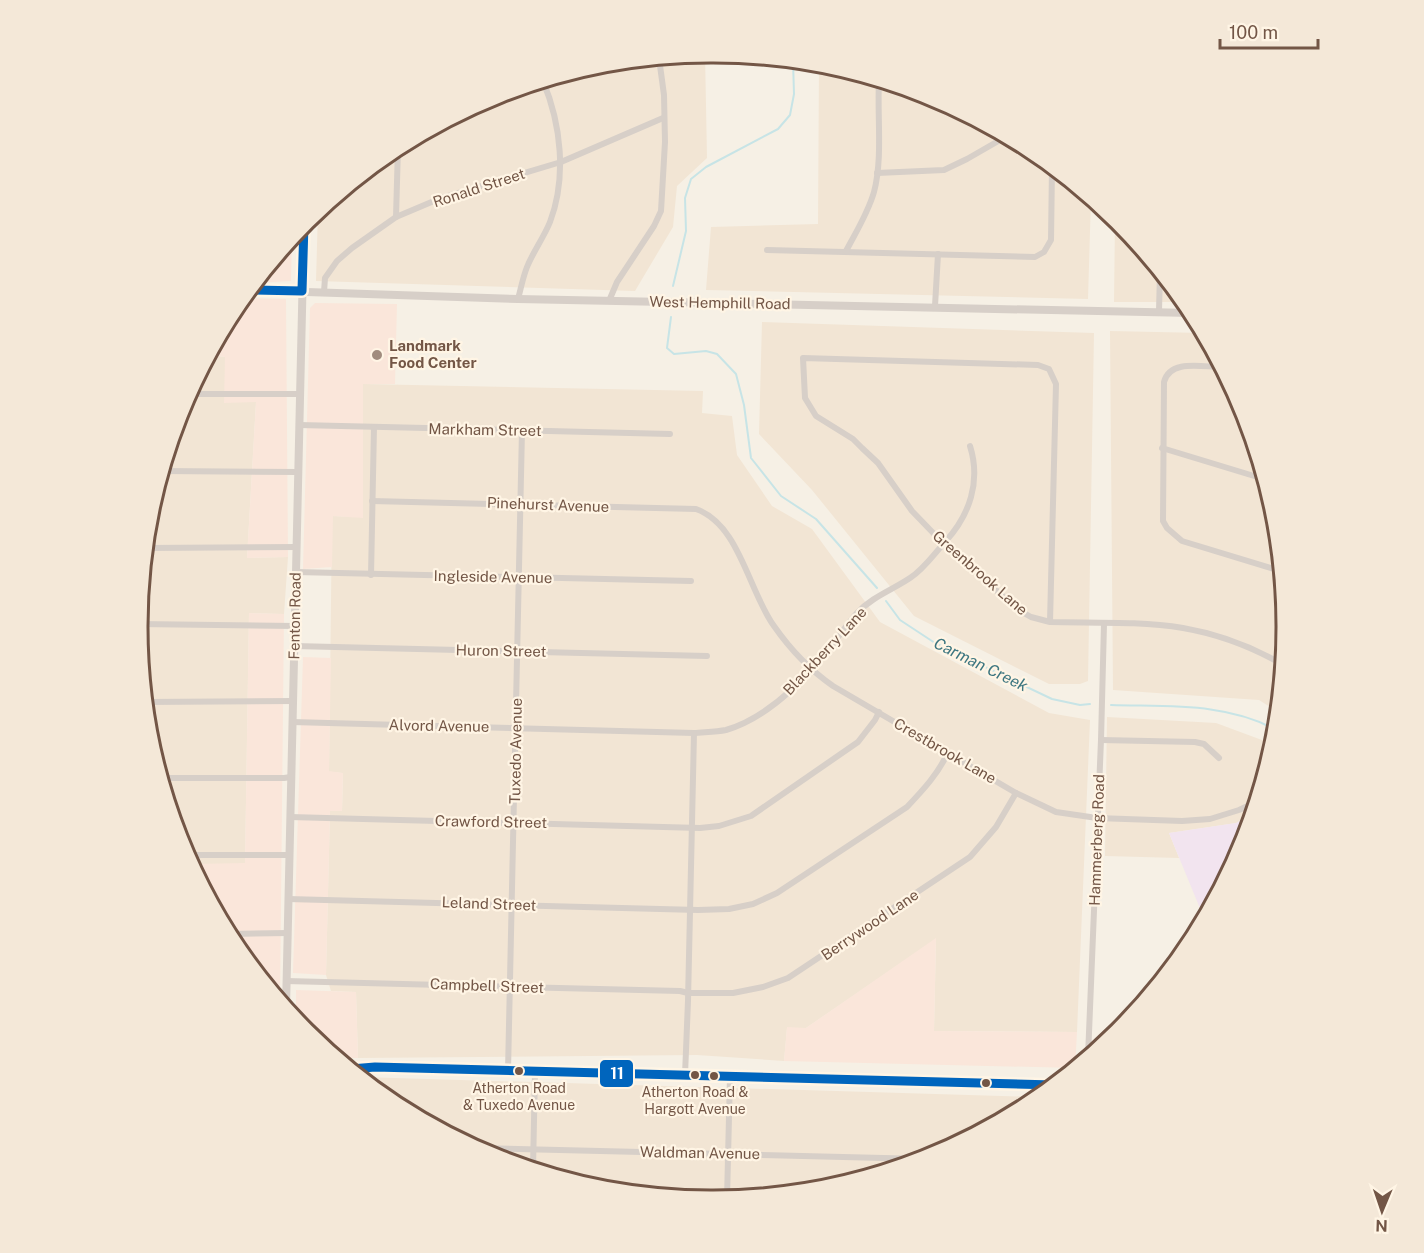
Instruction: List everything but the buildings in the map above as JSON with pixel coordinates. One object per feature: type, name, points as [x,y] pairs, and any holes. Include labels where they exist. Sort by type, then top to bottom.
[{"type":"street","points":[[609,301],[617,282],[661,212],[665,142],[664,95],[660,66]]},
{"type":"street","points":[[518,299],[528,266],[555,205],[561,162],[558,128],[546,88]]},
{"type":"street","points":[[846,251],[874,192],[877,173],[878,88]]},
{"type":"street","name":"Ronald Street","points":[[324,292],[325,278],[337,261],[396,218],[441,198],[561,162],[663,118]]},
{"type":"street","points":[[877,173],[944,170],[999,141]]},
{"type":"street","points":[[396,218],[398,159]]},
{"type":"street","points":[[767,250],[1035,257],[1044,252],[1051,240],[1052,177]]},
{"type":"street","name":"Fenton Road","points":[[286,996],[304,239]]},
{"type":"street","points":[[935,306],[938,254]]},
{"type":"street","points":[[1159,311],[1160,284]]},
{"type":"street","name":"West Hemphill Road","points":[[260,290],[518,299],[1180,312]]},
{"type":"street","name":"Greenbrook Lane","points":[[1050,622],[1056,384],[1049,369],[1038,364],[803,358],[805,398],[816,416],[853,439],[879,464],[912,511],[1017,609],[1031,617],[1050,622],[1183,628],[1210,634],[1260,652],[1274,660]]},
{"type":"street","points":[[1212,367],[1181,366],[1170,370],[1164,382],[1163,521],[1167,528],[1182,541],[1272,568]]},
{"type":"street","points":[[199,394],[300,394]]},
{"type":"street","name":"Markham Street","points":[[299,425],[670,434]]},
{"type":"street","points":[[371,575],[374,428]]},
{"type":"street","name":"Tuxedo Avenue","points":[[508,1071],[522,430]]},
{"type":"street","name":"Blackberry Lane","points":[[694,732],[724,730],[746,722],[770,707],[818,663],[858,612],[879,595],[912,577],[939,550],[964,515],[971,498],[975,471],[970,446]]},
{"type":"street","points":[[1162,448],[1255,476]]},
{"type":"street","points":[[171,471],[298,472]]},
{"type":"street","name":"Pinehurst Avenue","points":[[372,501],[696,509],[709,513],[720,523]]},
{"type":"street","name":"Crestbrook Lane","points":[[720,523],[730,537],[773,625],[810,669],[833,686],[1016,793],[1056,812],[1098,818],[1182,821],[1210,819],[1246,807]]},
{"type":"street","points":[[154,548],[297,547]]},
{"type":"street","name":"Ingleside Avenue","points":[[296,572],[691,581]]},
{"type":"street","points":[[148,624],[295,626]]},
{"type":"street","name":"Hammerberg Road","points":[[1088,1046],[1104,624]]},
{"type":"street","name":"Huron Street","points":[[294,646],[707,656]]},
{"type":"street","points":[[153,702],[293,701]]},
{"type":"street","name":"Crawford Street","points":[[290,817],[719,826],[751,816],[858,742],[879,711]]},
{"type":"street","name":"Alvord Avenue","points":[[292,722],[694,732]]},
{"type":"street","points":[[685,1075],[694,732]]},
{"type":"street","points":[[1101,740],[1195,742],[1204,744],[1219,758]]},
{"type":"street","name":"Leland Street","points":[[288,899],[690,909],[729,909],[753,904],[777,893],[907,807],[924,790],[945,761],[948,752]]},
{"type":"street","points":[[169,777],[291,777]]},
{"type":"street","name":"Berrywood Lane","points":[[688,993],[733,993],[764,987],[789,978],[970,857],[996,827],[1016,793]]},
{"type":"street","points":[[197,855],[289,855]]},
{"type":"street","points":[[239,934],[288,933]]},
{"type":"street","name":"Campbell Street","points":[[286,981],[688,993]]},
{"type":"street","points":[[361,1068],[1040,1085]]},
{"type":"street","points":[[533,1161],[535,1071]]},
{"type":"street","points":[[727,1190],[730,1076]]},
{"type":"street","name":"Waldman Avenue","points":[[500,1148],[898,1158]]},
{"type":"shaded area","points":[[705,63],[707,158],[677,186],[673,227],[635,291],[316,281],[318,225],[369,179],[430,138],[496,106],[566,82],[638,68]]},
{"type":"shaded area","points":[[819,73],[893,93],[961,121],[1025,158],[1084,203],[1091,209],[1088,299],[706,290],[711,227],[818,224]]},
{"type":"shaded area","points":[[1115,233],[1136,255],[1173,302],[1114,302]]},
{"type":"shaded area","points":[[292,251],[291,281],[265,282]]},
{"type":"shaded area","points":[[254,298],[286,299],[288,557],[247,558],[256,402],[224,403],[225,357],[218,356]]},
{"type":"shaded area","points":[[315,303],[397,304],[395,384],[363,384],[363,518],[333,516],[332,567],[303,569],[310,308]]},
{"type":"shaded area","points":[[762,322],[1094,333],[1088,681],[1080,684],[1049,684],[914,616],[812,490],[759,434]]},
{"type":"shaded area","points":[[1110,331],[1193,333],[1233,411],[1246,445],[1265,517],[1271,553],[1276,626],[1270,707],[1259,700],[1113,690]]},
{"type":"shaded area","points":[[218,356],[225,357],[256,402],[247,558],[288,557],[284,614],[249,613],[245,864],[201,864],[191,842],[178,808],[159,736],[153,700],[148,626],[153,553],[168,481],[191,411]]},
{"type":"shaded area","points":[[363,384],[703,391],[702,413],[732,416],[737,455],[772,506],[812,529],[880,622],[1049,713],[1090,720],[1077,1032],[934,1031],[936,939],[806,1028],[787,1028],[784,1061],[697,1055],[358,1058],[356,992],[331,991],[326,975],[330,810],[342,811],[343,773],[329,772],[332,516],[363,517]]},
{"type":"shaded area","points":[[249,613],[284,614],[280,988],[243,940],[201,864],[245,863]]},
{"type":"shaded area","points":[[303,657],[331,658],[329,771],[343,773],[342,811],[330,811],[326,975],[293,973]]},
{"type":"shaded area","points":[[1107,717],[1216,723],[1264,741],[1241,820],[1236,823],[1169,833],[1179,858],[1105,856]]},
{"type":"shaded area","points":[[1241,820],[1200,908],[1169,833],[1236,823]]},
{"type":"shaded area","points":[[936,938],[934,1031],[1077,1032],[1076,1057],[1063,1068],[784,1061],[787,1027],[806,1028]]},
{"type":"shaded area","points":[[296,990],[356,992],[358,1058],[350,1058],[340,1050],[296,1006]]},
{"type":"shaded area","points":[[374,1077],[1023,1097],[994,1115],[928,1147],[858,1171],[786,1185],[749,1189],[675,1189],[602,1179],[531,1160],[496,1147],[430,1115]]},
{"type":"waterway","name":"Carman Creek","points":[[673,286],[686,231],[685,198],[691,179],[706,167],[778,129],[790,115],[794,94],[793,69]]},
{"type":"waterway","name":"Carman Creek","points":[[671,317],[667,348],[674,354],[706,351],[717,354],[736,374],[744,405],[751,458],[781,496],[816,519],[877,588]]},
{"type":"waterway","name":"Carman Creek","points":[[886,601],[900,620],[935,643],[1052,699],[1080,705],[1090,704]]},
{"type":"waterway","name":"Carman Creek","points":[[1111,705],[1174,706],[1217,710],[1267,726]]},
{"type":"transit line","name":"11","points":[[260,290],[302,291],[304,239]]},
{"type":"transit line","name":"11","points":[[362,1068],[1040,1085]]},
{"type":"place","name":"Landmark Food Center","points":[[377,355]]},
{"type":"place","name":"Atherton Road & Tuxedo Avenue","points":[[519,1071]]},
{"type":"place","name":"Atherton Road & Hargott Avenue","points":[[695,1075]]}]
